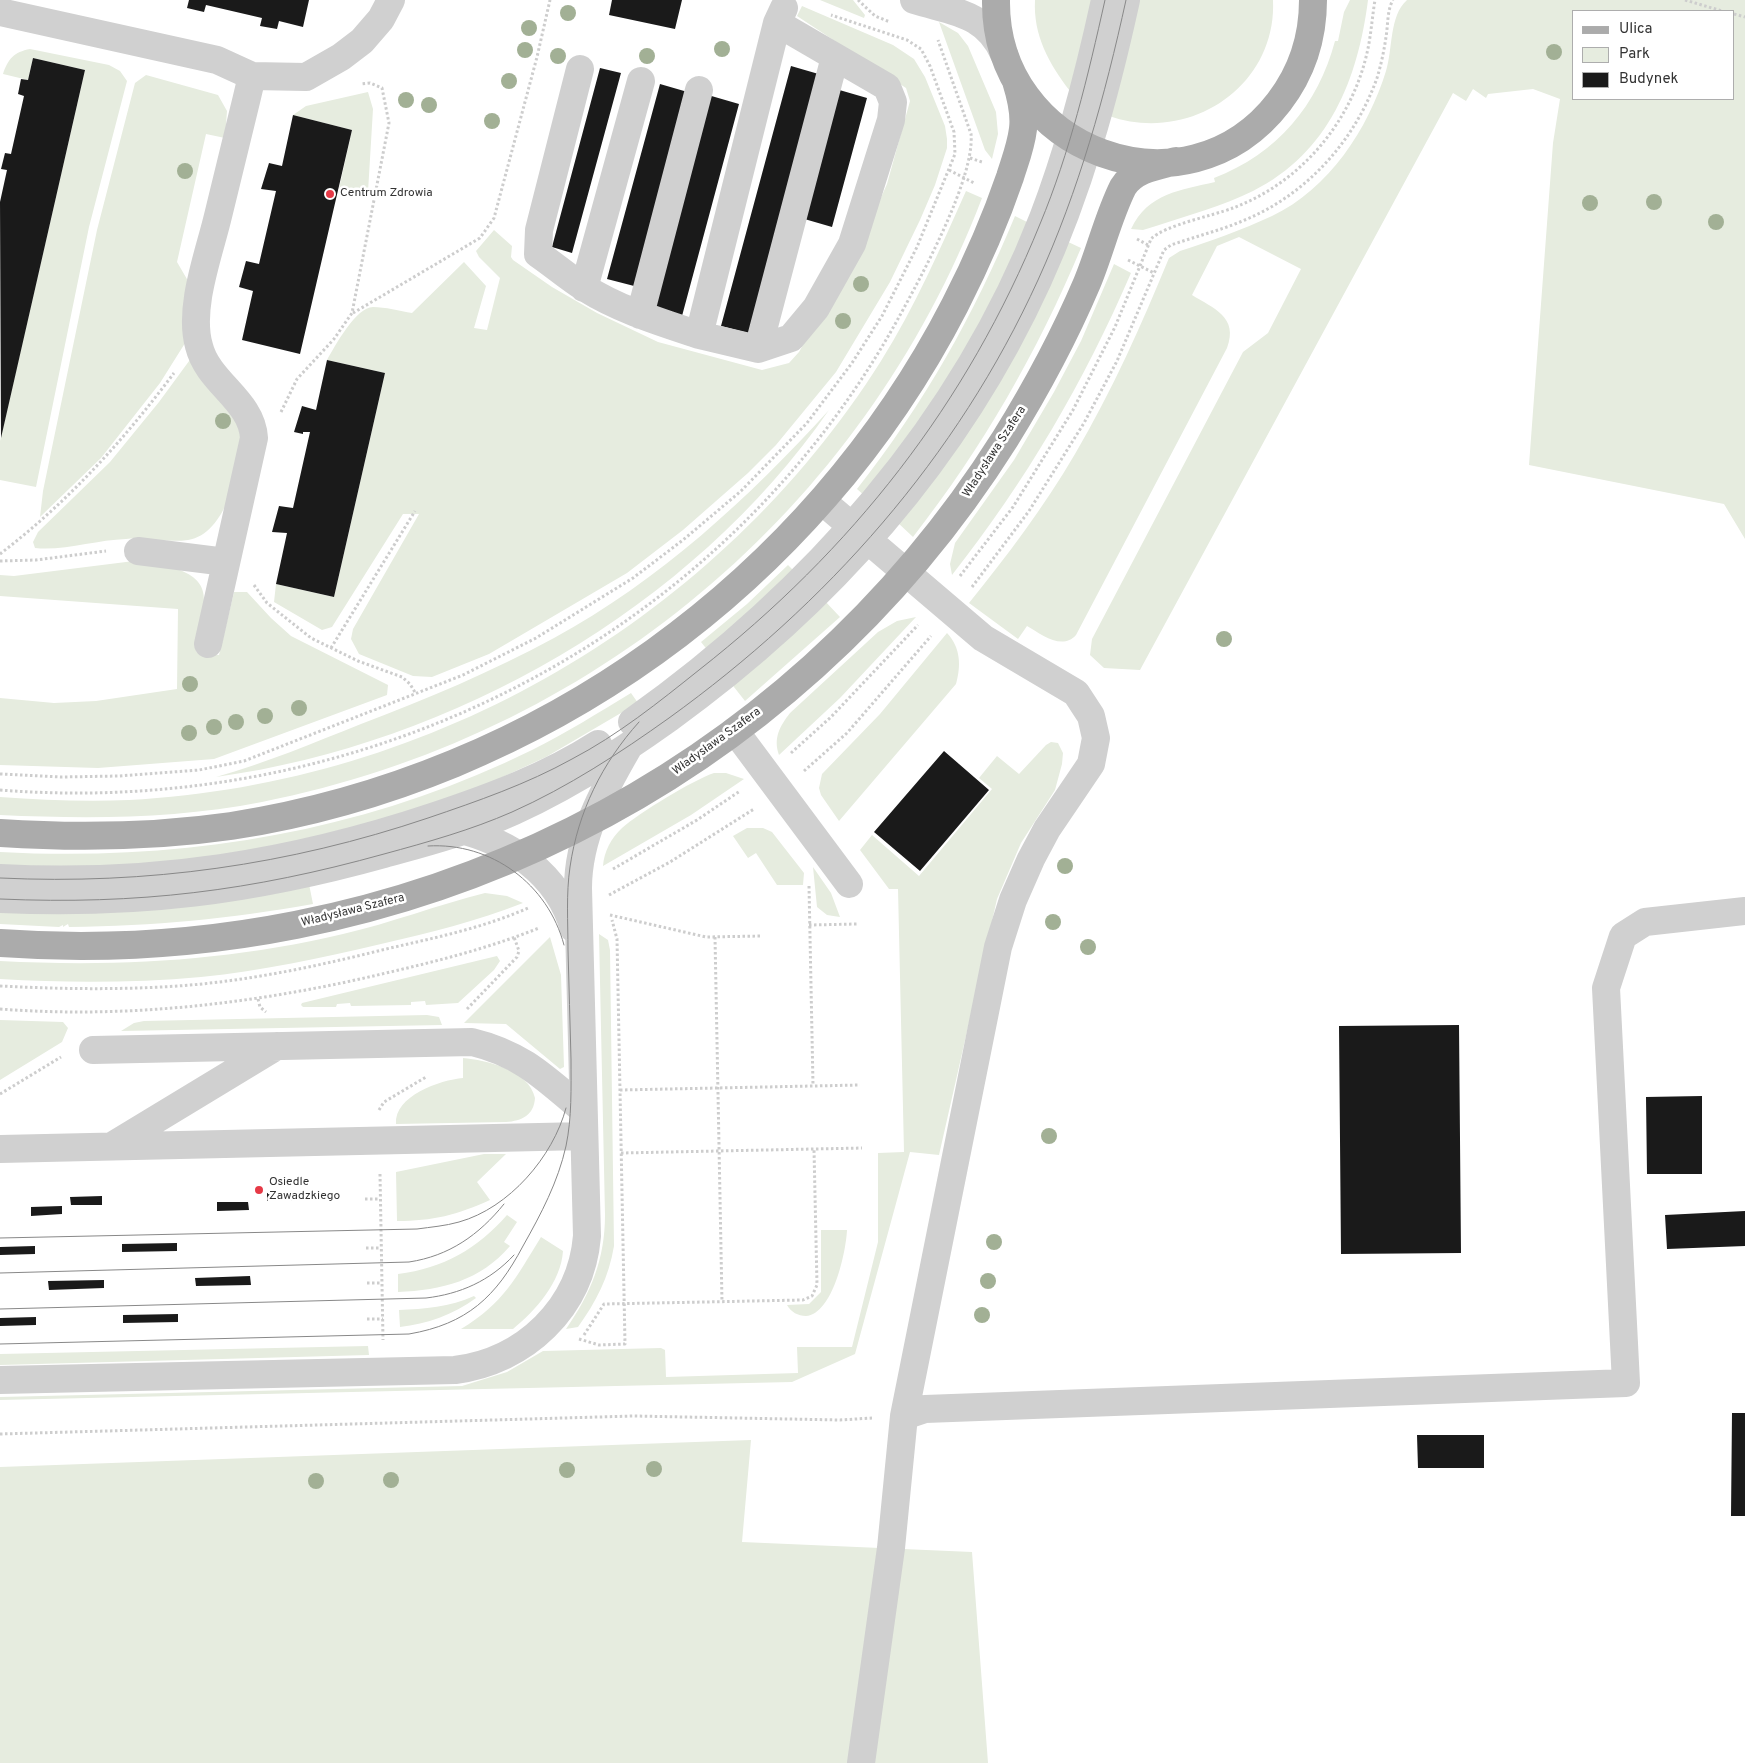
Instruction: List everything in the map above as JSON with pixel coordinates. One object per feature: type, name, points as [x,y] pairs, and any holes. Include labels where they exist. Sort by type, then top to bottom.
[{"type":"main road","points":[[0,833],[116,836],[159,834],[232,825],[341,802],[401,784],[462,761],[568,709],[666,646],[747,578],[786,540],[858,458],[898,401],[935,342],[968,278],[998,210],[1021,144],[1023,114],[1016,81],[1004,54],[997,26],[996,0]]},
{"type":"main road","points":[[1016,81],[1042,116],[1079,143],[1104,155],[1132,161],[1176,161],[1190,159],[1218,150],[1244,136],[1266,117],[1285,95],[1299,69],[1308,42],[1313,4]]},
{"type":"main road","name":"Władysława Szafera","points":[[0,943],[135,945],[221,938],[282,929],[396,901],[454,882],[521,856],[591,822],[674,774],[769,706],[829,652],[906,573],[964,500],[1031,396],[1079,299],[1126,182],[1141,171],[1176,161]]},
{"type":"street","points":[[0,12],[217,60],[252,76],[306,77],[334,61],[362,41],[381,19],[391,0]]},
{"type":"street","points":[[914,0],[953,10],[972,18],[993,34],[1004,54]]},
{"type":"street","points":[[1079,143],[1105,0]]},
{"type":"street","points":[[0,878],[92,880],[189,874],[314,852],[394,829],[506,790],[573,759],[631,722],[680,685],[761,620],[815,568],[861,534],[931,464],[989,374],[1037,282],[1063,192],[1126,0]]},
{"type":"street","points":[[580,70],[539,230],[538,254],[584,288],[640,315],[699,335],[758,349],[791,338],[816,308],[852,244],[891,120],[893,102],[887,87],[835,57],[781,15],[699,335]]},
{"type":"street","points":[[758,349],[835,57]]},
{"type":"street","points":[[208,644],[254,438],[254,425],[244,409],[208,366],[198,342],[196,317],[202,281],[252,76]]},
{"type":"street","points":[[584,288],[641,81]]},
{"type":"street","points":[[640,315],[699,90]]},
{"type":"street","points":[[1042,116],[1054,137],[1057,151],[1057,172],[1063,192]]},
{"type":"street","points":[[1063,192],[1098,168],[1107,164],[1132,161]]},
{"type":"street","points":[[822,501],[991,644],[1065,685],[1078,695],[1091,716],[1096,738],[1093,758],[1089,767],[1047,829],[1022,876],[998,947],[904,1416],[891,1548],[861,1763]]},
{"type":"street","points":[[0,899],[118,900],[227,890],[328,869],[463,831],[493,820],[556,790],[631,744],[697,697],[753,653],[816,596],[861,534]]},
{"type":"street","points":[[138,551],[226,562]]},
{"type":"street","points":[[0,1380],[442,1371],[473,1367],[499,1359],[533,1339],[552,1320],[571,1293],[579,1275],[586,1236],[578,884],[591,822],[605,790],[631,744],[660,704],[680,685]]},
{"type":"street","points":[[735,732],[849,884]]},
{"type":"street","points":[[394,829],[418,825],[463,831],[500,843],[521,856],[550,882],[565,905],[577,938],[580,968]]},
{"type":"street","points":[[904,1416],[925,1409],[1626,1383],[1606,988],[1623,936],[1645,922],[1745,910]]},
{"type":"street","points":[[93,1050],[472,1042],[499,1049],[519,1059],[583,1110]]},
{"type":"street","points":[[111,1147],[278,1045]]},
{"type":"street","points":[[0,1149],[584,1136]]},
{"type":"path","points":[[352,313],[480,238],[494,218],[550,0]]},
{"type":"path","points":[[954,583],[1013,507],[1060,434],[1102,354],[1148,245],[1155,235],[1231,209],[1260,195],[1290,175],[1318,149],[1335,127],[1358,84],[1367,53],[1375,0]]},
{"type":"path","points":[[969,591],[1029,511],[1071,445],[1117,361],[1162,252],[1169,245],[1239,223],[1268,209],[1298,189],[1332,156],[1358,121],[1373,87],[1384,52],[1393,0]]},
{"type":"path","points":[[1685,0],[1719,10]]},
{"type":"path","points":[[0,774],[61,777],[119,776],[228,766],[416,694],[500,657],[594,604],[683,540],[756,476],[808,423],[852,363],[882,316],[909,263],[949,170],[955,151],[954,132],[930,66],[921,49],[914,43],[859,26],[824,11]]},
{"type":"path","points":[[0,790],[90,793],[150,791],[256,777],[329,761],[380,745],[449,719],[517,687],[587,647],[644,607],[711,552],[763,501],[810,448],[856,387],[894,326],[932,253],[971,154],[971,134],[935,31]]},
{"type":"path","points":[[279,418],[297,379],[334,339],[352,313],[389,122],[382,88],[370,83],[357,84]]},
{"type":"path","points":[[949,170],[978,185]]},
{"type":"path","points":[[1125,258],[1154,273]]},
{"type":"path","points":[[0,554],[35,527],[102,462],[198,342]]},
{"type":"path","points":[[331,648],[415,511]]},
{"type":"path","points":[[0,561],[36,560],[116,550],[138,551]]},
{"type":"path","points":[[249,578],[267,603],[295,627],[331,648],[402,677],[409,682],[416,694]]},
{"type":"path","points":[[787,756],[831,718],[924,619]]},
{"type":"path","points":[[798,776],[848,733],[934,634]]},
{"type":"path","points":[[608,871],[697,820],[743,789]]},
{"type":"path","points":[[601,899],[670,862],[760,805]]},
{"type":"path","points":[[808,878],[813,1085]]},
{"type":"path","points":[[0,986],[120,989],[178,986],[268,975],[446,935],[487,924],[529,908]]},
{"type":"path","points":[[610,916],[715,937],[762,936]]},
{"type":"path","points":[[809,925],[857,924]]},
{"type":"path","points":[[0,1009],[105,1012],[183,1008],[258,999],[330,986],[445,959],[514,938],[544,926]]},
{"type":"path","points":[[715,937],[722,1302]]},
{"type":"path","points":[[460,1010],[467,1009],[518,957],[519,950],[514,938]]},
{"type":"path","points":[[258,999],[263,1011],[271,1013]]},
{"type":"path","points":[[105,1012],[105,1017]]},
{"type":"path","points":[[0,1094],[66,1054]]},
{"type":"path","points":[[378,1112],[384,1102],[434,1072]]},
{"type":"path","points":[[620,1090],[860,1085]]},
{"type":"path","points":[[621,1153],[862,1148]]},
{"type":"path","points":[[571,1339],[579,1339],[586,1332],[604,1304],[803,1300],[815,1292],[817,1286],[814,1149]]},
{"type":"path","points":[[380,1174],[384,1343]]},
{"type":"path","points":[[365,1199],[380,1199]]},
{"type":"path","points":[[366,1248],[381,1248]]},
{"type":"path","points":[[367,1283],[382,1283]]},
{"type":"path","points":[[367,1319],[383,1318]]},
{"type":"path","points":[[0,1434],[634,1416],[840,1420],[904,1416]]},
{"type":"green space","points":[[820,0],[853,0],[865,15],[864,18]]},
{"type":"green space","points":[[1035,0],[1096,0],[1070,91],[1055,70],[1044,49],[1037,25]]},
{"type":"green space","points":[[1134,0],[1273,0],[1270,31],[1260,59],[1244,82],[1223,101],[1197,115],[1169,122],[1139,123],[1109,116]]},
{"type":"green space","points":[[1350,0],[1368,0],[1356,58],[1347,85],[1335,111],[1320,135],[1302,156],[1279,175],[1242,196],[1206,210],[1143,230],[1131,229],[1138,217],[1156,200],[1178,191],[1215,182],[1214,178],[1237,168],[1257,155],[1292,124],[1318,86],[1328,64],[1335,41],[1338,41],[1344,12]]},
{"type":"green space","points":[[1407,0],[1745,0],[1745,539],[1724,504],[1529,465],[1553,143],[1560,99],[1533,89],[1488,94],[1486,98],[1473,89],[1466,101],[1453,93],[1140,670],[1104,668],[1090,655],[1092,639],[1243,352],[1268,333],[1301,269],[1239,237],[1217,246],[1192,295],[1215,309],[1227,321],[1230,328],[1230,337],[1227,348],[1076,635],[1070,640],[1052,640],[1027,626],[1018,639],[969,603],[1025,531],[1075,454],[1125,358],[1169,258],[1180,251],[1272,216],[1293,204],[1328,174],[1344,155],[1369,114],[1386,71],[1397,15]]},
{"type":"green space","points":[[802,6],[893,45],[914,59],[925,77],[945,126],[947,148],[935,185],[890,282],[836,372],[776,445],[748,473],[683,530],[627,573],[489,654],[432,677],[413,676],[359,654],[351,639],[353,629],[419,514],[403,514],[332,627],[322,630],[274,602],[276,584],[334,597],[385,373],[327,360],[335,346],[353,320],[366,309],[378,307],[412,313],[464,262],[486,286],[474,328],[487,330],[500,278],[479,257],[476,251],[494,230],[512,246],[511,257],[513,260],[552,287],[597,313],[658,342],[762,370],[789,363],[799,352],[860,245],[887,184],[910,101],[906,88],[797,16]]},
{"type":"green space","points":[[939,22],[958,33],[968,46],[996,112],[998,134],[992,159],[985,150]]},
{"type":"green space","points":[[30,49],[109,65],[120,71],[127,81],[89,227],[36,487],[0,480],[0,441],[85,70],[33,58],[28,80],[3,74],[12,57]]},
{"type":"green space","points":[[146,75],[218,95],[227,111],[225,138],[206,134],[177,262],[191,286],[187,340],[160,383],[101,458],[40,517],[43,491],[97,230],[135,83]]},
{"type":"green space","points":[[368,92],[373,109],[368,192],[358,196],[338,193],[352,130],[293,115],[306,106]]},
{"type":"green space","points":[[966,191],[982,198],[930,311],[865,416],[788,510],[700,593],[603,665],[496,724],[382,770],[262,802],[229,808],[164,815],[66,817],[0,815],[0,797],[97,801],[129,800],[242,787],[352,761],[458,722],[558,671],[652,609],[737,536],[814,453],[881,361],[893,341],[926,277]]},
{"type":"green space","points":[[1015,216],[1031,224],[979,335],[867,498],[857,489],[904,424],[946,358],[982,289]]},
{"type":"green space","points":[[1064,240],[1081,248],[1046,325],[1007,398],[985,434],[963,469],[913,537],[896,521]]},
{"type":"green space","points":[[1114,264],[1131,273],[1094,353],[1052,430],[1029,467],[979,540],[952,575],[950,564],[955,543],[1014,460],[1054,392],[1081,341]]},
{"type":"green space","points":[[192,357],[224,400],[245,436],[235,482],[222,513],[213,526],[201,535],[188,540],[126,539],[69,547],[35,548],[33,542],[38,532],[110,462],[159,402]]},
{"type":"green space","points":[[829,410],[773,482],[708,547],[637,605],[560,656],[478,699],[392,734],[305,760],[216,777],[289,752],[483,674],[554,638],[593,615],[630,591],[701,536],[767,475]]},
{"type":"green space","points":[[134,561],[168,566],[189,574],[197,581],[203,590],[204,601],[196,652],[219,655],[234,592],[247,592],[291,636],[388,685],[387,695],[214,759],[98,768],[0,765],[0,698],[54,703],[96,701],[177,689],[178,609],[0,596],[0,575],[14,576]]},
{"type":"green space","points":[[788,565],[798,575],[709,652],[701,642],[747,604]]},
{"type":"green space","points":[[824,600],[840,617],[745,701],[730,682]]},
{"type":"green space","points":[[916,617],[840,698],[779,755],[777,749],[778,732],[790,713],[878,632],[897,621]]},
{"type":"green space","points":[[947,633],[955,645],[959,657],[959,671],[956,684],[839,821],[821,795],[819,788],[822,774],[880,714]]},
{"type":"green space","points":[[631,693],[638,703],[546,757],[457,798],[235,860],[0,870],[0,852],[69,854],[137,852],[205,846],[273,836],[339,821],[405,802],[469,778],[532,750],[582,723]]},
{"type":"green space","points":[[1051,742],[1058,743],[1063,753],[1055,790],[1021,843],[997,899],[939,1155],[910,1152],[855,1354],[792,1382],[0,1400],[0,1397],[462,1386],[507,1372],[543,1351],[661,1348],[665,1350],[666,1377],[798,1373],[797,1347],[852,1347],[878,1242],[878,1153],[904,1152],[898,889],[889,889],[860,850],[872,835],[919,876],[992,789],[979,778],[997,756],[1019,774]]},
{"type":"green space","points":[[714,773],[726,773],[744,779],[691,815],[603,866],[609,846],[622,828],[666,798],[693,782]]},
{"type":"green space","points":[[747,828],[763,828],[772,832],[804,873],[803,885],[777,885],[756,853],[748,858],[733,836]]},
{"type":"green space","points":[[813,867],[831,893],[840,917],[827,915],[817,907]]},
{"type":"green space","points":[[309,884],[313,904],[252,914],[132,925],[69,927],[68,924],[59,927],[0,924],[0,907]]},
{"type":"green space","points":[[485,893],[507,896],[523,903],[471,921],[417,935],[269,968],[176,979],[75,982],[0,979],[0,961],[44,963],[130,962],[173,960],[258,950],[361,930]]},
{"type":"green space","points":[[599,934],[608,940],[610,950],[614,1246],[605,1279],[591,1308],[578,1327],[566,1329],[583,1302],[595,1275],[604,1231]]},
{"type":"green space","points":[[550,937],[561,975],[564,1067],[560,1069],[506,1024],[464,1023]]},
{"type":"green space","points":[[497,956],[500,961],[494,970],[458,1003],[426,1005],[425,1001],[411,1002],[411,1005],[351,1006],[350,1003],[337,1004],[336,1007],[303,1007],[301,1005],[302,1003]]},
{"type":"green space","points":[[427,1015],[439,1017],[442,1025],[121,1031],[134,1023],[144,1021]]},
{"type":"green space","points":[[0,1020],[63,1022],[68,1028],[62,1042],[0,1080]]},
{"type":"green space","points":[[463,1058],[494,1064],[505,1068],[524,1080],[531,1088],[535,1098],[530,1113],[517,1120],[506,1122],[396,1124],[397,1114],[402,1105],[420,1091],[443,1082],[463,1078]]},
{"type":"green space","points":[[484,1154],[506,1154],[477,1182],[490,1200],[467,1210],[445,1216],[422,1220],[397,1221],[396,1172]]},
{"type":"green space","points":[[507,1215],[517,1222],[504,1242],[510,1246],[486,1268],[445,1286],[398,1292],[398,1274],[430,1267],[458,1255],[484,1238]]},
{"type":"green space","points":[[821,1230],[847,1230],[841,1266],[831,1294],[824,1305],[815,1313],[806,1316],[800,1315],[793,1312],[787,1305],[809,1304],[821,1292]]},
{"type":"green space","points":[[541,1237],[563,1251],[558,1274],[538,1304],[513,1329],[461,1329],[488,1310],[498,1300],[516,1278]]},
{"type":"green space","points":[[474,1296],[476,1298],[449,1314],[420,1324],[400,1327],[399,1310],[446,1305]]},
{"type":"green space","points":[[368,1346],[369,1355],[0,1365],[0,1354]]},
{"type":"green space","points":[[751,1440],[742,1542],[972,1552],[988,1763],[0,1763],[0,1467]]},
{"type":"building","points":[[189,0],[309,0],[303,27],[279,21],[277,29],[260,26],[262,18],[206,5],[204,12],[187,8]]},
{"type":"building","points":[[612,0],[682,0],[675,29],[609,15]]},
{"type":"building","points":[[33,58],[85,70],[1,438],[0,202],[7,170],[1,169],[5,153],[11,154],[24,96],[18,94],[21,79],[28,80]]},
{"type":"building","points":[[791,66],[822,75],[752,334],[721,326]]},
{"type":"building","points":[[600,68],[621,73],[572,253],[552,247]]},
{"type":"building","points":[[660,84],[691,93],[638,287],[607,279]]},
{"type":"building","points":[[836,89],[867,98],[832,227],[801,218]]},
{"type":"building","points":[[708,95],[739,104],[682,316],[651,307]]},
{"type":"building","points":[[293,115],[352,130],[300,354],[242,340],[253,291],[239,287],[246,261],[259,264],[276,191],[261,189],[269,163],[282,166]]},
{"type":"building","points":[[327,360],[385,373],[334,597],[276,584],[287,533],[272,532],[279,506],[293,508],[310,432],[303,432],[303,434],[294,432],[302,406],[316,410]]},
{"type":"building","points":[[944,751],[989,790],[920,871],[874,832]]},
{"type":"building","points":[[1459,1025],[1461,1253],[1341,1254],[1339,1026]]},
{"type":"building","points":[[1702,1096],[1702,1174],[1647,1174],[1646,1097]]},
{"type":"building","points":[[299,1192],[299,1200],[267,1201],[267,1193]]},
{"type":"building","points":[[102,1196],[102,1205],[71,1205],[70,1197]]},
{"type":"building","points":[[217,1202],[248,1202],[249,1210],[217,1211]]},
{"type":"building","points":[[62,1206],[62,1214],[31,1216],[31,1207]]},
{"type":"building","points":[[1745,1211],[1745,1246],[1667,1249],[1665,1215]]},
{"type":"building","points":[[177,1243],[177,1251],[122,1252],[122,1244]]},
{"type":"building","points":[[35,1246],[35,1254],[0,1255],[0,1247]]},
{"type":"building","points":[[250,1276],[251,1285],[196,1286],[195,1278]]},
{"type":"building","points":[[104,1280],[104,1288],[49,1290],[48,1281]]},
{"type":"building","points":[[178,1314],[178,1322],[123,1323],[123,1315]]},
{"type":"building","points":[[36,1317],[36,1325],[0,1326],[0,1318]]},
{"type":"building","points":[[1732,1413],[1745,1413],[1745,1516],[1731,1516]]},
{"type":"building","points":[[1417,1435],[1484,1435],[1484,1468],[1418,1468]]},
{"type":"tram line","points":[[0,878],[109,878],[217,868],[323,848],[376,834],[484,798],[555,768],[589,750],[622,729],[684,682],[755,624],[807,575],[855,524],[900,469],[940,413],[977,353],[1011,290],[1051,197],[1077,114],[1105,0]]},
{"type":"tram line","points":[[0,899],[100,900],[194,893],[335,867],[449,835],[512,812],[613,757],[727,674],[782,626],[834,576],[882,523],[927,467],[968,408],[1005,345],[1053,246],[1090,142],[1126,0]]},
{"type":"tram line","points":[[0,1344],[409,1334],[447,1323],[478,1305],[490,1294],[513,1264],[536,1222],[554,1185],[563,1159],[568,1135],[571,1102],[568,950],[568,887],[570,867],[579,827],[594,789],[614,754],[639,722]]},
{"type":"tram line","points":[[428,846],[474,851],[494,859],[514,871],[531,886],[545,903],[556,923],[564,945]]},
{"type":"tram line","points":[[0,1238],[417,1229],[459,1222],[495,1205],[526,1178],[551,1145],[566,1108]]},
{"type":"tram line","points":[[0,1273],[409,1262],[437,1255],[462,1242],[484,1225],[504,1204]]},
{"type":"tram line","points":[[0,1309],[426,1298],[451,1293],[474,1285],[495,1272],[514,1255]]},
{"type":"place","name":"Centrum Zdrowia","points":[[330,194]]},
{"type":"place","name":"Osiedle Zawadzkiego","points":[[259,1190]]}]
